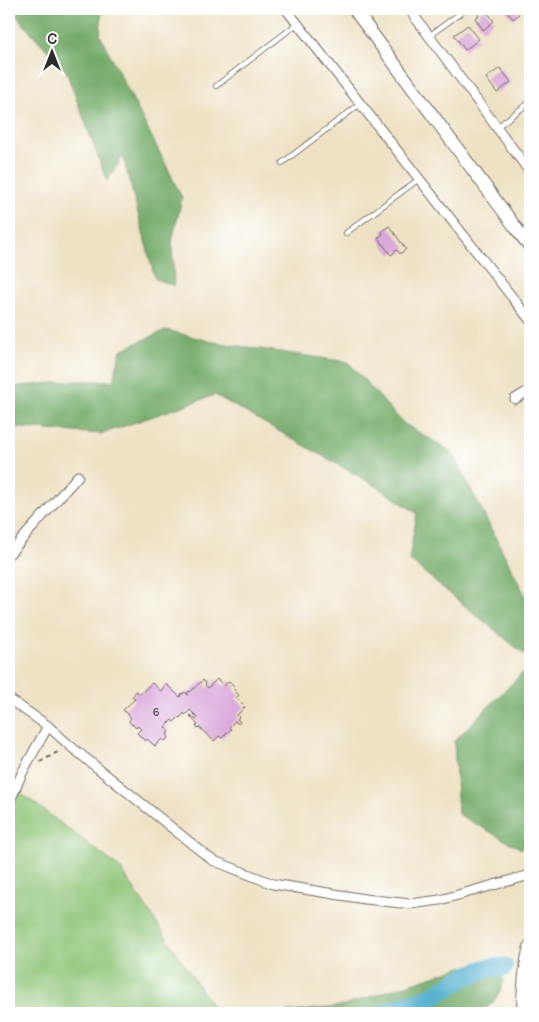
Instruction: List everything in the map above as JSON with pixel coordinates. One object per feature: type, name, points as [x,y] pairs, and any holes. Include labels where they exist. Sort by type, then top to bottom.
[{"type":"street","points":[[286,9],[530,320]]},
{"type":"street","points":[[354,9],[530,247]]},
{"type":"street","points":[[409,9],[530,172]]},
{"type":"street","points":[[516,399],[530,390]]},
{"type":"street","points":[[9,554],[78,476]]},
{"type":"street","points":[[9,699],[48,726],[69,746],[212,860],[273,884],[410,904],[440,900],[530,875]]},
{"type":"street","points":[[9,803],[23,771],[48,726]]},
{"type":"street","points":[[523,1013],[525,965],[530,946]]},
{"type":"lane","points":[[429,36],[466,9]]},
{"type":"lane","points":[[216,86],[297,24]]},
{"type":"lane","points":[[496,127],[530,102]]},
{"type":"lane","points":[[282,164],[360,104]]},
{"type":"lane","points":[[346,233],[419,179]]},
{"type":"green space","points":[[10,9],[102,9],[100,35],[182,198],[172,242],[174,286],[155,279],[123,156],[107,181],[66,71]]},
{"type":"green space","points":[[166,330],[213,342],[348,362],[403,423],[452,452],[530,605],[530,659],[409,560],[417,513],[376,486],[215,395],[101,434],[9,427],[9,387],[73,381],[113,381],[121,350]]},
{"type":"green space","points":[[530,665],[530,842],[521,849],[458,814],[454,741]]},
{"type":"green space","points":[[9,785],[120,868],[215,1013],[9,1013]]},
{"type":"green space","points":[[477,966],[502,974],[503,981],[502,988],[492,1003],[481,1009],[448,1013],[284,1013],[342,1006],[461,967]]},
{"type":"building","points":[[485,9],[494,21],[483,30],[475,18]]},
{"type":"building","points":[[505,9],[520,9],[517,11],[519,14],[513,19]]},
{"type":"building","points":[[468,25],[479,39],[465,50],[454,35]]},
{"type":"building","points":[[500,68],[511,82],[497,93],[486,78]]},
{"type":"building","points":[[389,226],[406,249],[400,254],[397,250],[391,255],[378,238],[383,234],[382,231]]},
{"type":"building","points":[[217,679],[224,686],[229,681],[236,688],[234,690],[239,695],[236,698],[245,707],[237,715],[239,717],[237,719],[240,722],[238,724],[235,721],[229,727],[231,729],[222,738],[219,736],[214,741],[196,726],[198,725],[190,716],[196,720],[198,718],[190,710],[174,722],[172,720],[165,727],[169,732],[167,734],[169,737],[165,741],[162,739],[155,746],[147,739],[145,741],[137,733],[141,729],[138,726],[136,728],[132,725],[129,721],[131,718],[123,710],[135,699],[132,697],[136,691],[140,694],[152,683],[161,691],[166,684],[180,697],[185,692],[188,695],[189,691],[203,680],[208,688]]},
{"type":"waterway","points":[[386,1013],[432,996],[469,975],[488,968],[504,967]]}]
